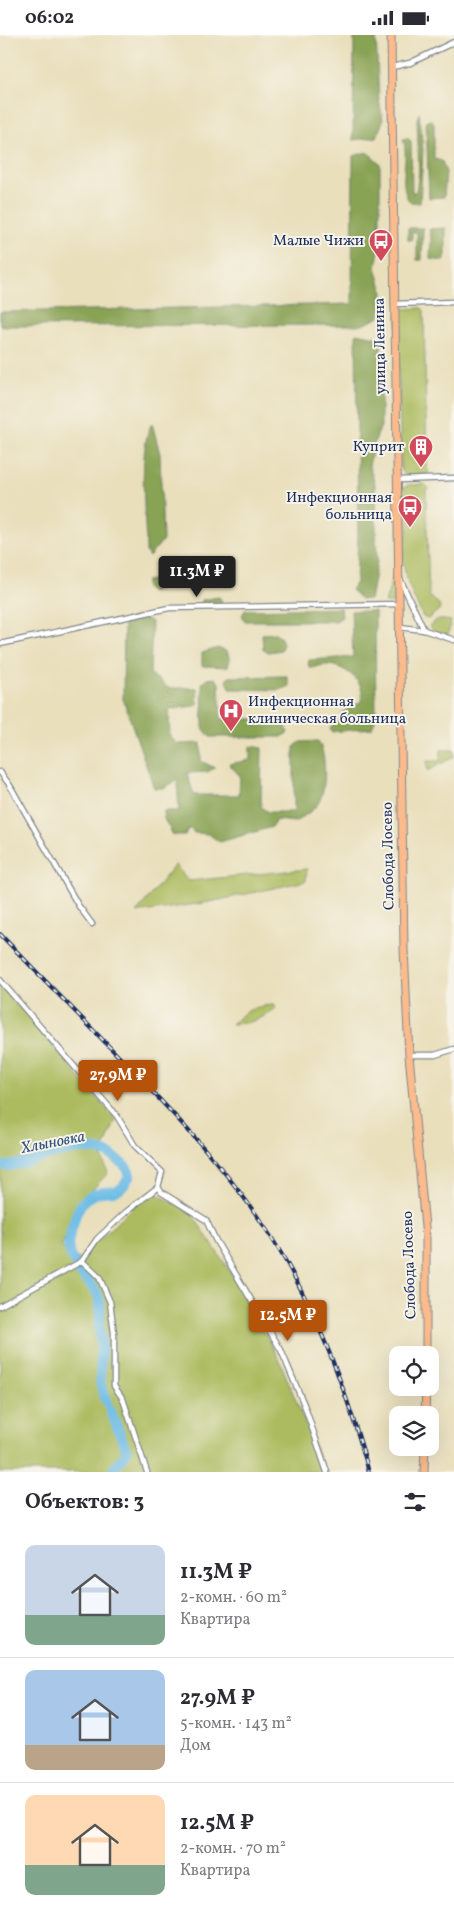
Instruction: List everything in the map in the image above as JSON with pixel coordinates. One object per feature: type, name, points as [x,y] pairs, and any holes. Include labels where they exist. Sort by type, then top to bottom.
[{"type":"main road","name":"улица Ленина","points":[[391,35],[398,480],[398,656]]},
{"type":"main road","name":"Слобода Лосево","points":[[398,656],[404,955],[409,1055],[426,1238],[426,1346]]},
{"type":"main road","points":[[424,1472],[425,1456]]},
{"type":"street","points":[[392,67],[410,63],[454,42]]},
{"type":"street","points":[[394,304],[454,302]]},
{"type":"street","points":[[398,480],[454,478]]},
{"type":"street","points":[[399,579],[424,630]]},
{"type":"street","points":[[0,644],[169,608],[399,604]]},
{"type":"street","points":[[399,627],[424,630],[454,640]]},
{"type":"street","points":[[0,772],[9,783],[78,905],[92,924]]},
{"type":"street","points":[[0,980],[117,1116],[135,1146],[162,1172],[158,1187],[126,1212],[97,1239],[82,1261],[0,1305]]},
{"type":"street","points":[[409,1055],[435,1055],[454,1049]]},
{"type":"street","points":[[158,1187],[164,1194],[206,1220],[216,1241],[281,1350],[305,1407],[327,1472]]},
{"type":"street","points":[[82,1261],[99,1277],[110,1302],[114,1333],[114,1385],[123,1399],[146,1472]]},
{"type":"green space","points":[[354,35],[376,35],[379,100],[383,120],[377,137],[353,140]]},
{"type":"green space","points":[[419,113],[423,150],[420,203],[410,202],[404,188],[405,147],[403,139],[407,138],[411,141],[412,192],[416,192],[419,171],[417,120]]},
{"type":"green space","points":[[432,120],[434,124],[434,159],[442,161],[446,172],[444,197],[429,198],[426,121]]},
{"type":"green space","points":[[367,152],[380,163],[380,245],[376,267],[383,292],[380,317],[362,325],[0,326],[0,312],[352,304],[353,156]]},
{"type":"green space","points":[[408,228],[423,228],[422,260],[417,260],[417,232],[412,232],[412,240],[408,240]]},
{"type":"green space","points":[[446,228],[446,255],[444,261],[430,259],[431,237],[429,229]]},
{"type":"green space","points":[[422,308],[424,311],[427,468],[429,472],[427,475],[406,476],[401,470],[397,313],[402,309]]},
{"type":"green space","points":[[356,333],[381,338],[381,426],[373,446],[369,466],[375,484],[377,562],[370,600],[361,599],[351,590],[356,582],[358,536]]},
{"type":"green space","points":[[152,423],[160,454],[163,540],[149,557],[146,552],[143,485],[147,435]]},
{"type":"green space","points":[[424,484],[429,488],[426,490],[429,596],[439,604],[440,609],[428,619],[423,617],[412,592],[406,576],[403,558],[408,523],[402,489],[408,485]]},
{"type":"green space","points":[[394,572],[394,603],[385,603]]},
{"type":"green space","points":[[158,579],[164,582],[163,588],[151,593],[146,589],[146,581]]},
{"type":"green space","points":[[219,597],[223,603],[214,605],[202,604],[202,600]]},
{"type":"green space","points":[[341,608],[342,617],[336,621],[245,621],[242,615],[245,610]]},
{"type":"green space","points":[[351,611],[375,611],[376,718],[372,728],[331,732],[330,727],[338,722],[343,712],[361,702],[361,688],[347,671],[325,665],[310,668],[308,664],[309,660],[353,657]]},
{"type":"green space","points":[[139,616],[152,622],[150,673],[168,688],[197,688],[198,704],[169,709],[170,736],[178,744],[201,743],[201,761],[215,768],[207,772],[187,773],[194,795],[239,795],[240,776],[229,764],[250,760],[250,746],[262,748],[261,807],[268,812],[294,812],[294,747],[300,742],[318,741],[323,754],[325,773],[323,792],[317,805],[312,810],[295,822],[276,820],[272,827],[220,842],[208,834],[194,833],[189,828],[185,835],[173,835],[164,819],[164,811],[179,811],[177,780],[164,788],[154,788],[123,699],[124,620]]},
{"type":"green space","points":[[438,619],[451,621],[448,635],[434,632],[429,626]]},
{"type":"green space","points":[[275,633],[280,636],[283,643],[281,650],[269,652],[263,650],[262,634]]},
{"type":"green space","points":[[218,648],[227,652],[230,659],[228,667],[202,666],[202,653]]},
{"type":"green space","points":[[287,676],[289,686],[280,690],[231,689],[226,680],[229,677]]},
{"type":"green space","points":[[215,678],[219,683],[221,719],[284,719],[288,733],[282,737],[210,737],[203,728],[202,683],[207,679]]},
{"type":"green space","points":[[441,750],[454,750],[454,757],[427,771],[427,761],[440,761]]},
{"type":"green space","points":[[175,865],[189,881],[307,869],[306,881],[210,902],[136,913]]},
{"type":"green space","points":[[0,984],[116,1120],[101,1155],[108,1173],[92,1190],[74,1216],[61,1247],[82,1261],[91,1247],[150,1191],[190,1211],[237,1282],[279,1359],[325,1472],[0,1472]]},
{"type":"green space","points":[[274,1005],[276,1008],[261,1018],[251,1022],[232,1024],[241,1015],[251,1010],[261,1006]]},
{"type":"waterway","name":"Хлыновка","points":[[0,1165],[15,1165],[63,1152],[87,1149],[98,1150],[108,1154],[127,1168],[130,1175],[122,1188],[90,1196],[79,1208],[68,1243],[69,1252],[74,1262]]},
{"type":"waterway","name":"Хлыновка","points":[[77,1267],[96,1292],[100,1302],[101,1381],[107,1403]]},
{"type":"waterway","name":"Хлыновка","points":[[110,1410],[127,1451],[115,1466],[113,1472]]},
{"type":"railway","points":[[0,934],[180,1121],[249,1204],[282,1255],[313,1314],[350,1408],[369,1472]]},
{"type":"place","name":"Малые Чижи","points":[[381,262]]},
{"type":"place","name":"Куприт","points":[[421,468]]},
{"type":"place","name":"Инфекционная больница","points":[[410,528]]},
{"type":"place","name":"Инфекционная клиническая больница","points":[[231,732]]}]
